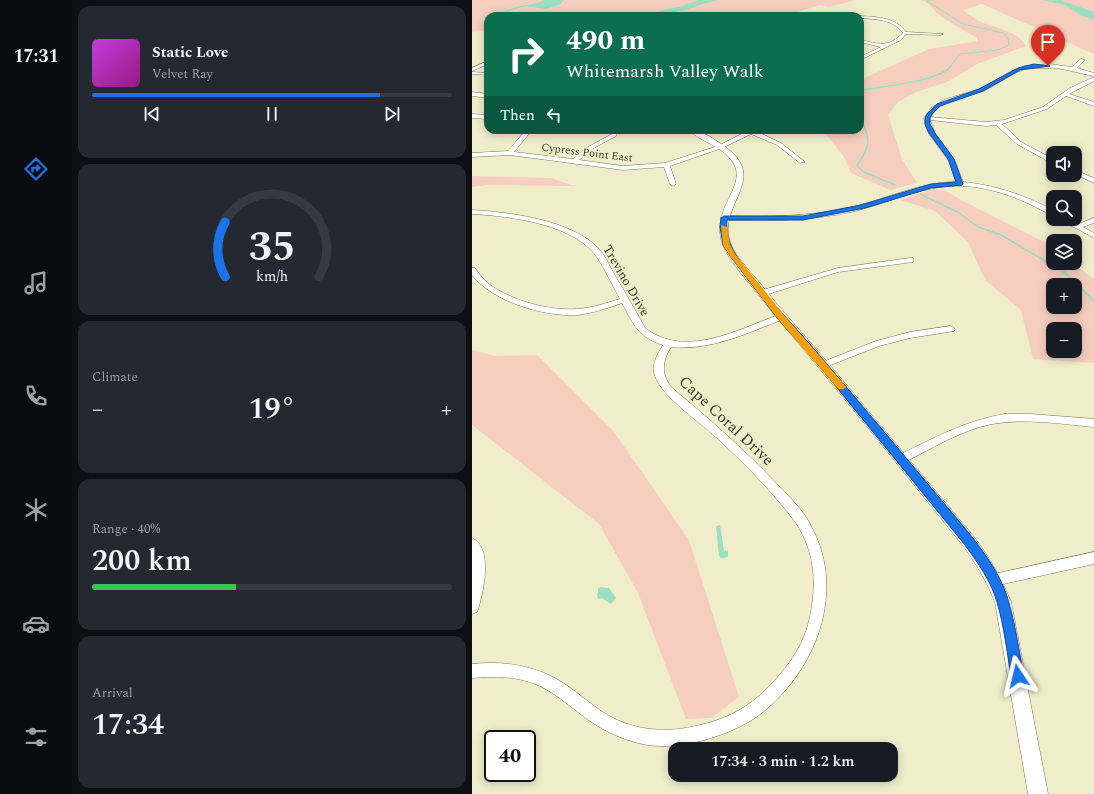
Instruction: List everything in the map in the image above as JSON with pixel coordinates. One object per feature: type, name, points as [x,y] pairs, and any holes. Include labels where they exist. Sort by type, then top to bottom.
[{"type":"street","points":[[864,18],[890,21],[903,29],[905,33]]},
{"type":"street","points":[[864,57],[899,39],[905,33],[941,34]]},
{"type":"street","points":[[864,42],[884,46]]},
{"type":"street","points":[[1074,68],[1083,60]]},
{"type":"street","points":[[472,72],[484,64]]},
{"type":"street","points":[[927,118],[939,105],[981,90],[1019,69],[1041,66],[1074,68],[1094,75]]},
{"type":"street","points":[[472,72],[484,74]]},
{"type":"street","points":[[927,118],[986,124],[998,123],[1039,111],[1079,85],[1094,79]]},
{"type":"street","points":[[472,94],[484,96]]},
{"type":"street","points":[[1065,94],[1094,104]]},
{"type":"street","points":[[472,116],[484,117]]},
{"type":"street","points":[[927,118],[932,133],[951,159],[960,184]]},
{"type":"street","points":[[998,123],[1019,144],[1046,158]]},
{"type":"street","points":[[510,153],[526,134]]},
{"type":"street","points":[[699,134],[730,154],[736,160],[741,173],[741,182],[724,218],[723,227],[727,245],[732,255],[781,317],[823,365],[969,542],[984,562],[994,580],[1003,602],[1010,632],[1038,794]]},
{"type":"street","name":"Cypress Point East","points":[[472,155],[510,153],[623,168],[666,165],[720,147],[747,134]]},
{"type":"street","points":[[762,134],[778,142],[802,162]]},
{"type":"street","points":[[574,161],[590,148],[614,135]]},
{"type":"street","points":[[666,165],[673,184]]},
{"type":"street","points":[[1082,175],[1094,181]]},
{"type":"street","points":[[724,218],[803,218],[863,207],[931,186],[960,184],[1006,191],[1021,196],[1046,209]]},
{"type":"street","name":"Trevino Drive","points":[[472,212],[522,217],[582,239],[596,250],[642,330],[654,340],[687,345],[707,344],[781,317]]},
{"type":"street","points":[[1077,227],[1094,220]]},
{"type":"street","points":[[1077,227],[1094,236]]},
{"type":"street","points":[[762,292],[838,270],[910,260]]},
{"type":"street","points":[[472,270],[485,286],[496,293],[546,310],[577,312],[592,310],[624,300]]},
{"type":"street","points":[[823,365],[876,344],[910,335],[951,329]]},
{"type":"street","name":"Cape Coral Drive","points":[[472,671],[487,669],[522,672],[553,685],[599,718],[626,731],[655,738],[693,736],[724,725],[757,708],[784,683],[802,657],[815,625],[822,594],[821,571],[817,551],[808,530],[796,513],[738,450],[668,390],[659,379],[657,367],[660,356],[669,343]]},
{"type":"street","points":[[900,459],[968,428],[993,420],[1016,417],[1094,423]]},
{"type":"street","points":[[472,544],[477,551],[478,569],[477,590],[472,607]]},
{"type":"street","points":[[994,580],[1094,558]]},
{"type":"shaded area","points":[[472,0],[856,0],[829,7],[820,5],[797,12],[484,12],[484,31],[472,32]]},
{"type":"shaded area","points":[[544,0],[563,0],[561,4],[546,9],[526,6],[503,12],[519,6],[538,3]]},
{"type":"shaded area","points":[[709,0],[718,0],[670,12],[660,12]]},
{"type":"shaded area","points":[[920,0],[1094,0],[1094,54],[982,4],[963,10],[985,24],[1005,30],[1017,36],[1026,46],[977,64],[947,82],[916,92],[898,102],[888,115],[902,159],[917,183],[890,190],[851,173],[844,157],[826,134],[864,134],[864,78],[929,49],[977,41],[977,38],[946,20],[928,3]]},
{"type":"shaded area","points":[[1042,0],[1055,1],[1075,7],[1094,15],[1094,20],[1081,15],[1065,5]]},
{"type":"shaded area","points":[[472,176],[551,178],[574,186],[487,185],[472,187]]},
{"type":"shaded area","points":[[932,189],[944,190],[1046,243],[1046,270],[1082,270],[1094,279],[1094,363],[1033,359],[1021,310],[985,280],[968,242],[935,211],[900,200]]},
{"type":"shaded area","points":[[472,350],[495,356],[537,355],[614,432],[689,540],[739,697],[711,718],[686,719],[638,593],[599,524],[472,425]]},
{"type":"shaded area","points":[[720,525],[724,551],[728,550],[728,557],[721,558],[719,556],[716,526]]},
{"type":"shaded area","points":[[600,587],[609,588],[616,598],[611,604],[602,598],[598,599],[597,594]]},
{"type":"waterway","points":[[662,12],[683,8],[705,0]]},
{"type":"waterway","points":[[931,0],[927,1],[963,24],[1003,33],[1008,38],[1009,45],[998,50],[960,54],[950,67]]},
{"type":"waterway","points":[[1054,0],[1094,14]]},
{"type":"waterway","points":[[864,89],[922,80],[944,72],[950,67]]},
{"type":"waterway","points":[[864,127],[868,137],[868,142],[865,152],[857,166],[864,172],[895,185]]},
{"type":"waterway","points":[[920,194],[959,213],[978,227],[1001,235],[1042,259]]},
{"type":"waterway","points":[[1040,258],[1064,272],[1094,301]]},
{"type":"slow traffic","points":[[723,227],[724,236],[732,255],[781,317],[841,387]]},
{"type":"route","points":[[1018,676],[1003,602],[994,580],[984,562],[746,273],[732,255],[724,236],[723,227],[724,218],[803,218],[863,207],[910,191],[931,186],[960,184],[951,159],[932,133],[928,124],[927,118],[929,114],[939,105],[981,90],[1019,69],[1034,66],[1048,66]]}]
